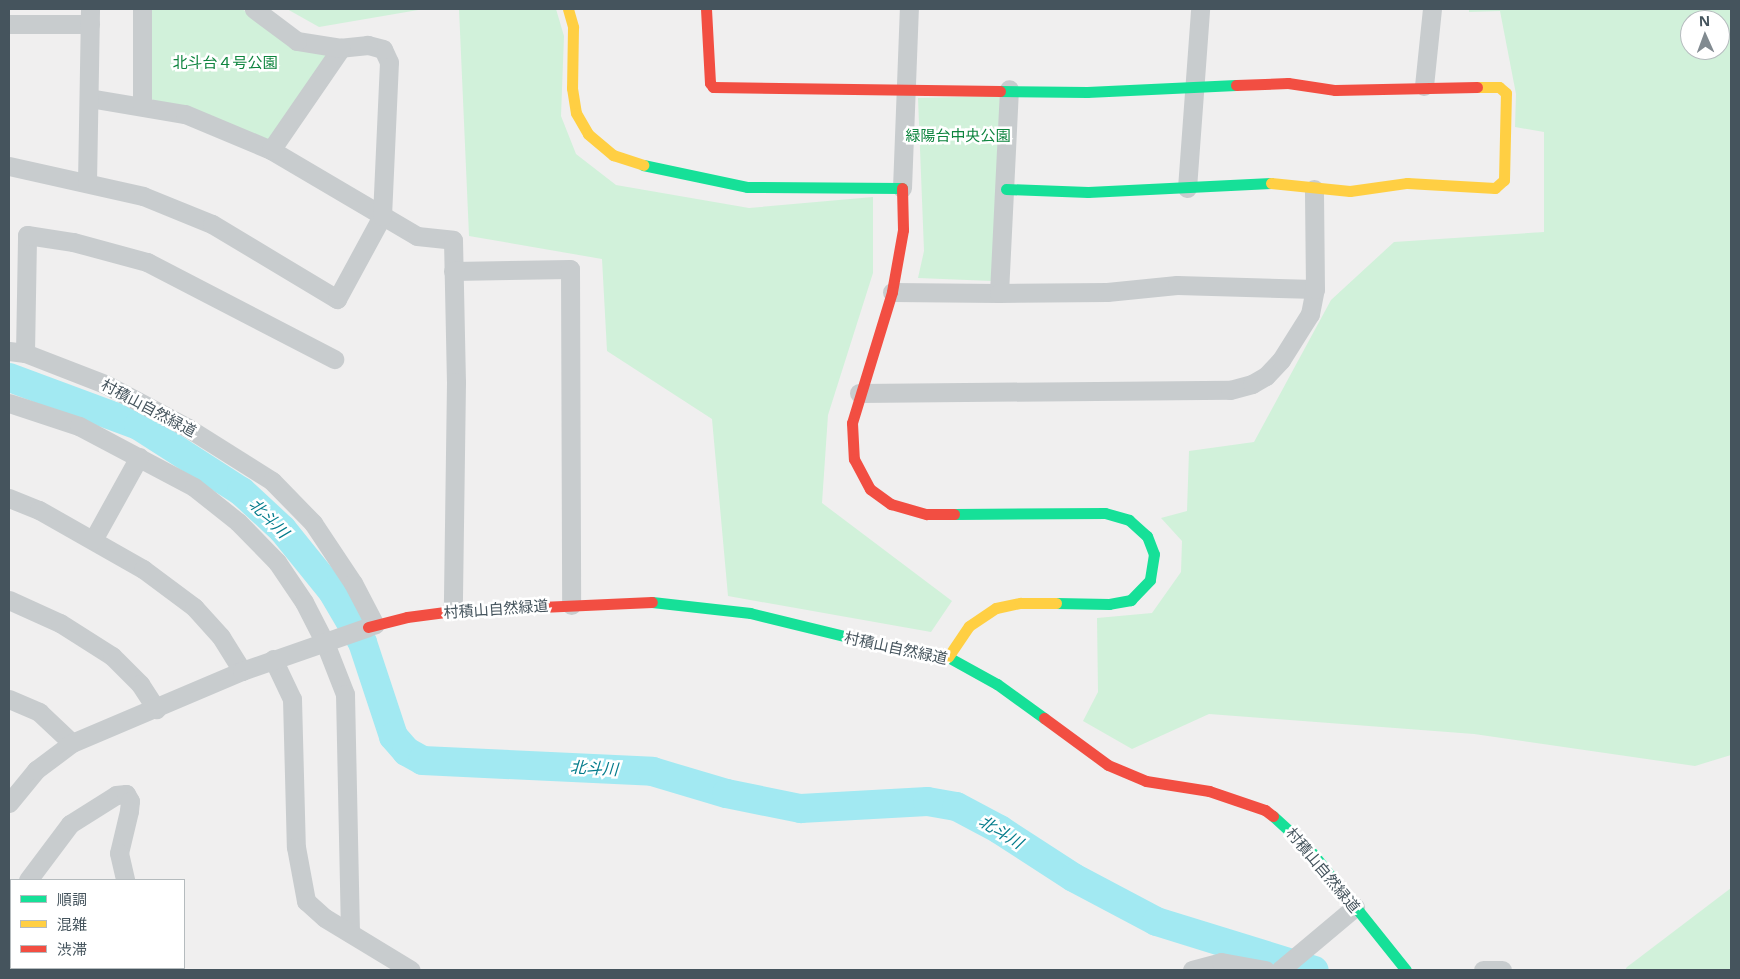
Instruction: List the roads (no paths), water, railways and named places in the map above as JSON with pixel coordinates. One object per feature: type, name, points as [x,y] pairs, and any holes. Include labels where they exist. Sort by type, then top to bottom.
[{"type":"street","points":[[142,9],[142,104]]},
{"type":"street","points":[[9,166],[143,196],[212,224],[337,299],[382,216],[389,62],[383,49],[368,45],[341,48],[297,41],[254,9]]},
{"type":"street","points":[[568,9],[573,27],[572,88],[576,113],[588,134],[613,155],[659,170],[747,187],[902,188]]},
{"type":"street","points":[[706,9],[710,83],[714,87],[905,88],[1087,92],[1273,83],[1335,90],[1424,86],[1502,88],[1506,96],[1501,185],[1496,188],[1407,183],[1350,190],[1314,189],[1275,183],[1088,192],[1006,189]]},
{"type":"street","points":[[909,9],[902,188],[903,230],[892,292],[860,393],[851,436],[854,459],[870,489],[891,504],[936,515],[1105,513],[1136,524],[1152,546],[1154,562],[1150,580],[1131,600],[1109,604],[1020,603],[996,608],[969,626],[948,657]]},
{"type":"street","points":[[1187,188],[1196,88],[1200,9]]},
{"type":"street","points":[[1424,86],[1432,9]]},
{"type":"street","points":[[9,24],[90,16],[87,183]]},
{"type":"street","points":[[271,150],[341,48]]},
{"type":"street","points":[[999,293],[1010,90]]},
{"type":"street","points":[[89,98],[142,104],[184,114],[271,150],[417,236],[454,240],[456,382],[453,611]]},
{"type":"street","points":[[860,393],[1230,390],[1266,376],[1281,360],[1310,314],[1315,289],[1314,189]]},
{"type":"street","points":[[17,352],[27,235],[73,242],[147,262],[334,360]]},
{"type":"street","points":[[454,271],[570,269],[572,605]]},
{"type":"street","points":[[892,292],[1107,292],[1177,285],[1315,289]]},
{"type":"street","name":"村積山自然緑道","points":[[17,352],[105,384],[188,428],[272,481],[312,523],[353,583],[371,626],[453,611],[662,602],[708,605],[910,652],[948,657],[997,684],[1108,765],[1146,781],[1218,794],[1265,810],[1288,827],[1309,849],[1406,970]]},
{"type":"street","points":[[9,403],[79,426],[194,487],[238,522],[276,562],[330,641],[345,694],[350,933]]},
{"type":"street","points":[[93,540],[139,457]]},
{"type":"street","points":[[9,498],[39,510],[93,540],[143,570],[194,607],[221,637],[242,671]]},
{"type":"street","points":[[9,600],[60,623],[112,656],[140,684],[156,709]]},
{"type":"street","points":[[9,803],[36,770],[72,744],[242,671],[371,626]]},
{"type":"street","points":[[273,659],[292,699],[296,847],[306,900],[350,933],[411,970]]},
{"type":"street","points":[[9,699],[39,712],[72,744]]},
{"type":"street","points":[[29,879],[70,824],[116,795],[126,794],[130,800],[129,811],[119,853],[125,879]]},
{"type":"street","points":[[1280,970],[1355,907]]},
{"type":"street","points":[[1192,970],[1221,962],[1265,970]]},
{"type":"street","points":[[1483,970],[1502,970]]},
{"type":"waterway","name":"北斗川","points":[[9,377],[138,425],[241,491],[282,529],[332,591],[362,642],[393,736],[406,751],[422,760],[652,771],[726,793],[800,808],[927,801],[956,806],[999,829],[1073,877],[1156,921],[1314,970]]},
{"type":"park label","name":"北斗台４号公園","points":[[225,63]]},
{"type":"park label","name":"緑陽台中央公園","points":[[958,136]]}]
